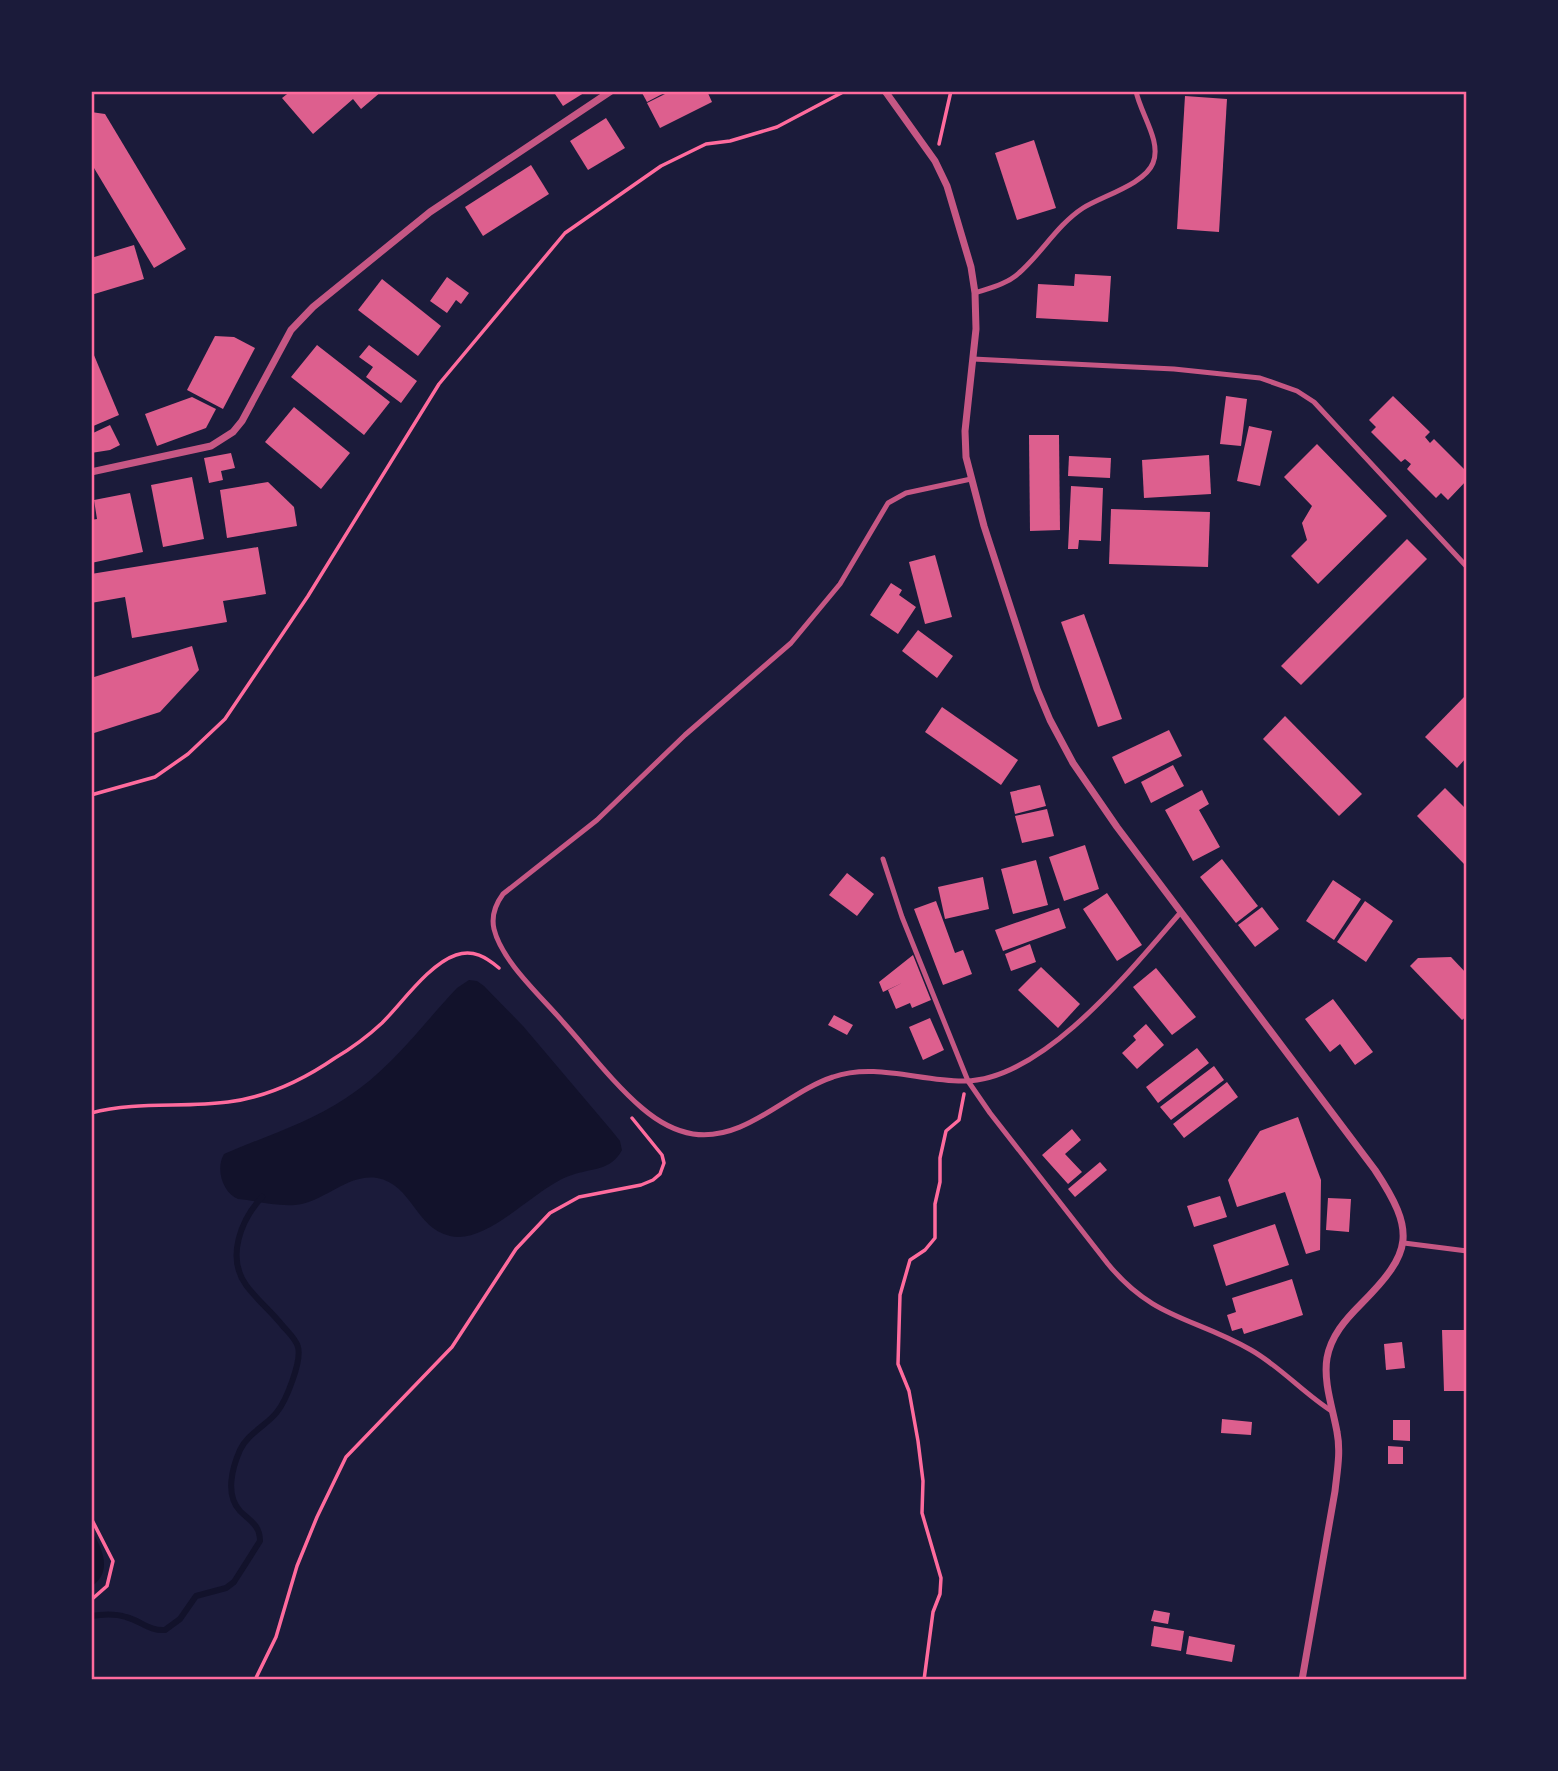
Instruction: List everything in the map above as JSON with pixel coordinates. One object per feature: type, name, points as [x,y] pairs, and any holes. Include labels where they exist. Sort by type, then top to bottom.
[{"type":"street","points":[[91,472],[211,446],[223,440],[242,421],[291,330],[313,307],[430,212],[611,91]]},
{"type":"street","points":[[886,91],[935,161],[960,223],[975,293],[976,329],[965,432],[966,457],[988,539],[1049,720],[1080,774],[1117,827],[1381,1178],[1400,1212],[1404,1242],[1396,1264],[1347,1318],[1333,1338],[1327,1359],[1327,1380],[1338,1436],[1335,1491],[1302,1680]]},
{"type":"lane","points":[[975,293],[998,286],[1019,273],[1063,224],[1080,210],[1139,180],[1148,172],[1155,154],[1136,91]]},
{"type":"lane","points":[[973,359],[1174,369],[1260,378],[1281,384],[1297,391],[1324,412],[1467,567]]},
{"type":"lane","points":[[971,479],[905,493],[888,503],[840,584],[791,643],[694,726],[597,820],[513,885],[496,904],[494,927],[498,939],[516,968],[641,1107],[657,1120],[682,1131],[709,1135],[744,1125],[810,1087],[845,1074],[885,1073],[968,1081],[1016,1067],[1060,1037],[1115,985],[1181,912]]},
{"type":"lane","points":[[883,859],[902,916],[968,1081],[1122,1281],[1154,1306],[1253,1351],[1315,1401],[1333,1412]]},
{"type":"lane","points":[[1404,1242],[1467,1251]]},
{"type":"path","points":[[91,794],[155,777],[188,754],[225,719],[307,596],[439,384],[565,233],[661,166],[706,144],[730,141],[777,127],[845,91]]},
{"type":"path","points":[[935,161],[951,91]]},
{"type":"path","points":[[91,1113],[122,1107],[230,1102],[266,1094],[291,1085],[349,1049],[380,1025],[431,972],[455,955],[478,954],[504,973]]},
{"type":"path","points":[[924,1680],[933,1612],[940,1594],[941,1578],[922,1513],[923,1481],[918,1441],[909,1391],[898,1364],[900,1294],[909,1260],[925,1251],[935,1238],[940,1158],[946,1131],[959,1120],[961,1101],[968,1081]]},
{"type":"path","points":[[255,1680],[276,1637],[297,1566],[336,1474],[346,1457],[452,1347],[516,1249],[550,1213],[579,1197],[641,1185],[660,1174],[664,1163],[662,1155],[630,1116]]},
{"type":"path","points":[[91,1518],[113,1561],[107,1586],[91,1600]]},
{"type":"shaded area","points":[[469,980],[484,986],[523,1026],[620,1141],[622,1150],[618,1157],[600,1168],[558,1181],[496,1224],[465,1236],[450,1236],[438,1231],[421,1216],[398,1188],[377,1178],[357,1180],[312,1201],[294,1205],[238,1199],[228,1192],[220,1167],[224,1154],[317,1115],[362,1087],[391,1061],[457,988]]},
{"type":"shaded area","points":[[91,1530],[102,1552],[104,1567],[98,1581],[91,1587]]},
{"type":"building","points":[[291,91],[382,91],[361,109],[353,99],[313,134],[282,98]]},
{"type":"building","points":[[553,91],[587,91],[563,106]]},
{"type":"building","points":[[641,91],[668,91],[647,102]]},
{"type":"building","points":[[671,91],[707,91],[712,102],[660,128],[647,103]]},
{"type":"building","points":[[1185,96],[1227,99],[1219,232],[1177,229]]},
{"type":"building","points":[[91,112],[105,114],[186,249],[154,268],[91,163]]},
{"type":"building","points":[[606,118],[625,148],[588,170],[570,141]]},
{"type":"building","points":[[1034,140],[1056,208],[1017,220],[995,153]]},
{"type":"building","points":[[531,165],[549,194],[483,236],[465,207]]},
{"type":"building","points":[[134,245],[144,279],[91,295],[91,258]]},
{"type":"building","points":[[1075,274],[1111,276],[1108,322],[1036,318],[1038,284],[1074,286]]},
{"type":"building","points":[[447,277],[469,293],[461,304],[456,300],[447,313],[430,301]]},
{"type":"building","points":[[382,279],[441,326],[418,356],[358,310]]},
{"type":"building","points":[[215,336],[234,337],[255,348],[223,409],[187,390]]},
{"type":"building","points":[[317,345],[390,402],[364,435],[291,377]]},
{"type":"building","points":[[369,345],[417,381],[401,403],[366,377],[373,367],[359,357]]},
{"type":"building","points":[[91,348],[119,415],[91,427]]},
{"type":"building","points":[[1226,396],[1247,399],[1241,446],[1220,444]]},
{"type":"building","points":[[1393,396],[1430,432],[1425,437],[1430,443],[1434,439],[1467,472],[1467,480],[1448,500],[1441,493],[1436,498],[1407,469],[1411,464],[1405,459],[1401,462],[1371,432],[1376,427],[1369,420]]},
{"type":"building","points":[[192,397],[216,409],[206,428],[157,446],[145,414]]},
{"type":"building","points":[[294,407],[350,453],[321,489],[265,442]]},
{"type":"building","points":[[110,425],[120,445],[110,450],[91,453],[91,434]]},
{"type":"building","points":[[1249,426],[1272,431],[1260,486],[1237,481]]},
{"type":"building","points":[[1029,435],[1059,435],[1060,530],[1030,531]]},
{"type":"building","points":[[1317,444],[1387,516],[1318,584],[1291,556],[1307,540],[1302,523],[1312,506],[1284,477]]},
{"type":"building","points":[[231,453],[235,468],[221,471],[223,480],[209,483],[204,458]]},
{"type":"building","points":[[1209,455],[1211,494],[1144,498],[1142,460]]},
{"type":"building","points":[[1069,456],[1111,458],[1110,478],[1068,476]]},
{"type":"building","points":[[192,477],[204,539],[163,547],[151,485]]},
{"type":"building","points":[[268,482],[294,507],[297,526],[227,538],[220,490]]},
{"type":"building","points":[[1071,486],[1103,488],[1101,541],[1079,540],[1078,549],[1068,549]]},
{"type":"building","points":[[130,493],[143,552],[91,563],[91,520],[97,519],[94,500]]},
{"type":"building","points":[[1111,509],[1210,512],[1208,567],[1109,564]]},
{"type":"building","points":[[1407,539],[1427,559],[1301,685],[1281,666]]},
{"type":"building","points":[[258,547],[266,594],[223,601],[227,622],[132,638],[125,597],[91,603],[91,574]]},
{"type":"building","points":[[935,555],[952,617],[925,624],[909,562]]},
{"type":"building","points":[[891,583],[902,590],[899,595],[916,607],[898,634],[870,615]]},
{"type":"building","points":[[1084,614],[1122,719],[1098,727],[1061,622]]},
{"type":"building","points":[[918,630],[953,656],[937,678],[902,651]]},
{"type":"building","points":[[192,646],[199,670],[160,712],[91,734],[91,678]]},
{"type":"building","points":[[1467,694],[1467,757],[1457,768],[1425,737]]},
{"type":"building","points":[[942,707],[1018,760],[1001,785],[925,732]]},
{"type":"building","points":[[1285,716],[1362,794],[1339,816],[1263,739]]},
{"type":"building","points":[[1169,730],[1182,756],[1125,784],[1112,757]]},
{"type":"building","points":[[1173,765],[1184,786],[1151,803],[1141,782]]},
{"type":"building","points":[[1040,785],[1046,806],[1015,814],[1010,792]]},
{"type":"building","points":[[1445,788],[1467,810],[1467,867],[1417,816]]},
{"type":"building","points":[[1202,790],[1209,804],[1199,810],[1220,847],[1193,861],[1165,810]]},
{"type":"building","points":[[1047,809],[1054,836],[1022,843],[1015,816]]},
{"type":"building","points":[[1085,845],[1099,889],[1064,901],[1049,857]]},
{"type":"building","points":[[1222,859],[1258,906],[1236,923],[1200,877]]},
{"type":"building","points":[[1036,860],[1048,905],[1013,914],[1001,869]]},
{"type":"building","points":[[847,873],[874,894],[857,916],[829,895]]},
{"type":"building","points":[[983,877],[989,909],[945,919],[938,887]]},
{"type":"building","points":[[1333,880],[1361,899],[1334,940],[1306,921]]},
{"type":"building","points":[[1107,893],[1142,945],[1117,961],[1083,909]]},
{"type":"building","points":[[936,901],[955,953],[963,950],[972,974],[943,985],[914,909]]},
{"type":"building","points":[[1365,901],[1393,921],[1366,962],[1337,942]]},
{"type":"building","points":[[1262,907],[1279,929],[1255,947],[1238,925]]},
{"type":"building","points":[[1059,908],[1066,928],[1003,951],[995,930]]},
{"type":"building","points":[[1030,944],[1036,962],[1011,971],[1005,954]]},
{"type":"building","points":[[913,955],[931,1000],[912,1008],[910,1003],[896,1009],[888,990],[902,983],[883,992],[879,982]]},
{"type":"building","points":[[1451,957],[1467,974],[1467,1016],[1462,1020],[1410,966],[1418,958]]},
{"type":"building","points":[[1041,967],[1080,1004],[1058,1028],[1018,990]]},
{"type":"building","points":[[1156,968],[1196,1017],[1172,1035],[1133,987]]},
{"type":"building","points":[[1333,999],[1373,1052],[1355,1065],[1340,1044],[1330,1052],[1305,1019]]},
{"type":"building","points":[[834,1015],[853,1025],[847,1035],[828,1025]]},
{"type":"building","points":[[930,1018],[944,1050],[923,1060],[909,1027]]},
{"type":"building","points":[[1146,1024],[1164,1045],[1137,1069],[1122,1053],[1136,1040],[1133,1036]]},
{"type":"building","points":[[1197,1048],[1209,1063],[1158,1103],[1146,1087]]},
{"type":"building","points":[[1214,1066],[1224,1080],[1171,1120],[1160,1107]]},
{"type":"building","points":[[1227,1082],[1238,1097],[1184,1138],[1173,1124]]},
{"type":"building","points":[[1298,1117],[1321,1180],[1320,1250],[1306,1254],[1285,1192],[1237,1207],[1228,1180],[1260,1131]]},
{"type":"building","points":[[1072,1129],[1081,1140],[1065,1154],[1082,1172],[1068,1184],[1042,1155]]},
{"type":"building","points":[[1100,1162],[1107,1170],[1075,1197],[1068,1189]]},
{"type":"building","points":[[1220,1196],[1227,1217],[1194,1227],[1187,1206]]},
{"type":"building","points":[[1328,1198],[1351,1199],[1349,1232],[1326,1230]]},
{"type":"building","points":[[1275,1224],[1289,1265],[1226,1286],[1213,1245]]},
{"type":"building","points":[[1292,1279],[1303,1315],[1244,1334],[1242,1328],[1232,1331],[1227,1315],[1236,1312],[1232,1298]]},
{"type":"building","points":[[1442,1330],[1467,1330],[1467,1391],[1444,1391]]},
{"type":"building","points":[[1402,1342],[1405,1368],[1386,1370],[1384,1344]]},
{"type":"building","points":[[1222,1419],[1252,1422],[1251,1435],[1221,1433]]},
{"type":"building","points":[[1393,1420],[1410,1420],[1410,1441],[1393,1440]]},
{"type":"building","points":[[1388,1446],[1403,1447],[1403,1464],[1388,1464]]},
{"type":"building","points":[[1154,1610],[1170,1613],[1168,1624],[1151,1621]]},
{"type":"building","points":[[1154,1626],[1184,1631],[1181,1651],[1151,1646]]},
{"type":"building","points":[[1189,1636],[1235,1645],[1232,1662],[1186,1654]]},
{"type":"waterway","points":[[91,1616],[117,1615],[154,1629],[165,1630],[180,1619],[196,1596],[226,1588],[234,1582],[260,1541],[256,1527],[235,1505],[231,1481],[243,1444],[281,1407],[289,1390],[299,1353],[293,1338],[246,1285],[237,1263],[242,1228],[262,1197]]}]
